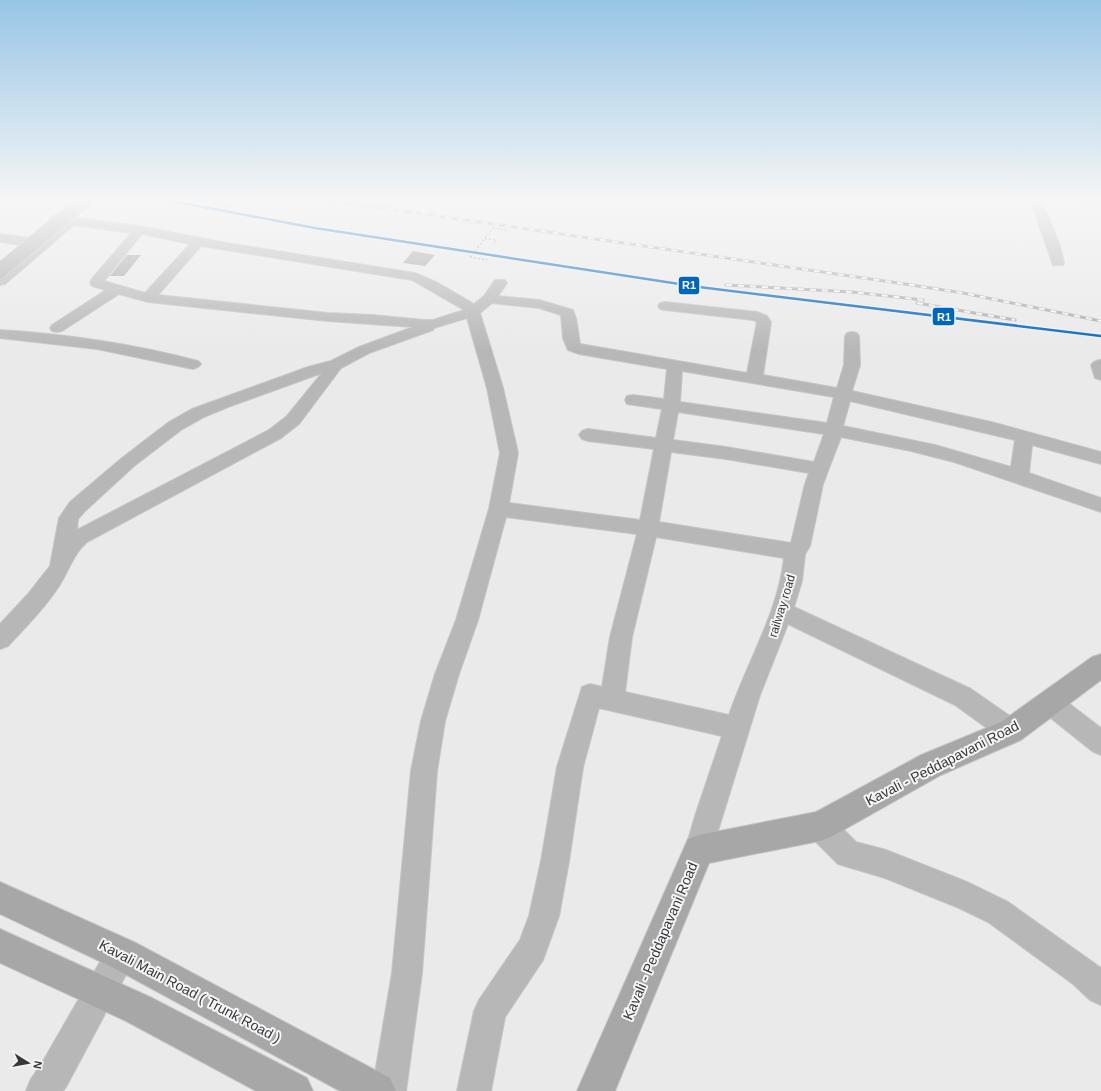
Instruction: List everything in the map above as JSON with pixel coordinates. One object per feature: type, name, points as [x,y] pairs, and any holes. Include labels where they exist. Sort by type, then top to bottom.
[{"type":"highway","points":[[0,270],[24,250]]},
{"type":"main road","name":"Kavali - Peddapavani Road","points":[[596,1091],[699,850],[820,826],[932,765],[1011,731],[1101,665]]},
{"type":"main road","name":"Kavali Main Road ( Trunk Road )","points":[[0,898],[122,954],[377,1091]]},
{"type":"main road","points":[[0,946],[138,1009],[294,1091]]},
{"type":"street","points":[[0,282],[33,250]]},
{"type":"street","points":[[122,250],[97,283],[148,298],[328,317],[373,319],[424,324],[445,321]]},
{"type":"street","points":[[148,298],[191,250]]},
{"type":"street","points":[[247,250],[415,277],[471,308],[495,388],[509,452],[499,510],[467,620],[447,674],[432,728],[424,772],[407,973],[389,1091]]},
{"type":"street","points":[[1055,250],[1058,262]]},
{"type":"street","points":[[61,560],[69,518],[77,507],[128,462],[162,435],[198,413],[222,403],[314,370],[336,365],[364,350],[472,312],[489,299],[500,283]]},
{"type":"street","points":[[57,328],[117,289]]},
{"type":"street","points":[[489,299],[539,304],[561,309],[568,313],[570,319],[569,337],[573,347],[579,349],[843,394],[1024,437],[1101,458]]},
{"type":"street","points":[[665,306],[757,316],[762,319],[764,322],[754,380]]},
{"type":"street","points":[[0,334],[34,336],[85,343],[154,354],[193,364]]},
{"type":"street","name":"railway road","points":[[699,850],[709,813],[748,695],[770,644],[792,581],[795,552],[800,546],[814,484],[834,429],[852,365],[852,336]]},
{"type":"street","points":[[0,638],[27,611],[55,575],[61,560],[71,544],[80,537],[275,434],[293,420],[336,365]]},
{"type":"street","points":[[1101,365],[1099,365],[1101,375]]},
{"type":"street","points":[[612,700],[621,637],[648,528],[662,444],[671,406],[675,366]]},
{"type":"street","points":[[633,400],[834,429],[912,445],[957,456],[1101,505]]},
{"type":"street","points":[[588,435],[726,453],[820,469]]},
{"type":"street","points":[[1019,476],[1024,437]]},
{"type":"street","points":[[499,510],[648,528],[795,552]]},
{"type":"street","points":[[781,611],[962,698],[1011,731]]},
{"type":"street","points":[[474,1091],[490,1011],[532,949],[544,916],[555,861],[570,767],[590,695],[737,728]]},
{"type":"street","points":[[1050,703],[1101,743]]},
{"type":"street","points":[[820,826],[848,854],[886,864],[967,896],[998,912],[1092,981]]},
{"type":"street","points":[[43,1091],[54,1075],[122,954]]},
{"type":"path","points":[[476,250],[470,257],[487,260]]},
{"type":"building","points":[[413,251],[435,255],[425,266],[403,263]]},
{"type":"building","points":[[127,255],[141,255],[124,276],[110,276]]},
{"type":"railway","points":[[458,250],[699,287],[1101,336]]},
{"type":"railway","points":[[671,250],[963,293],[1101,321]]},
{"type":"railway","points":[[726,285],[852,292],[923,300]]},
{"type":"railway","points":[[917,303],[1015,320]]},
{"type":"transit line","name":"R1","points":[[458,250],[699,287],[1101,336]]}]
